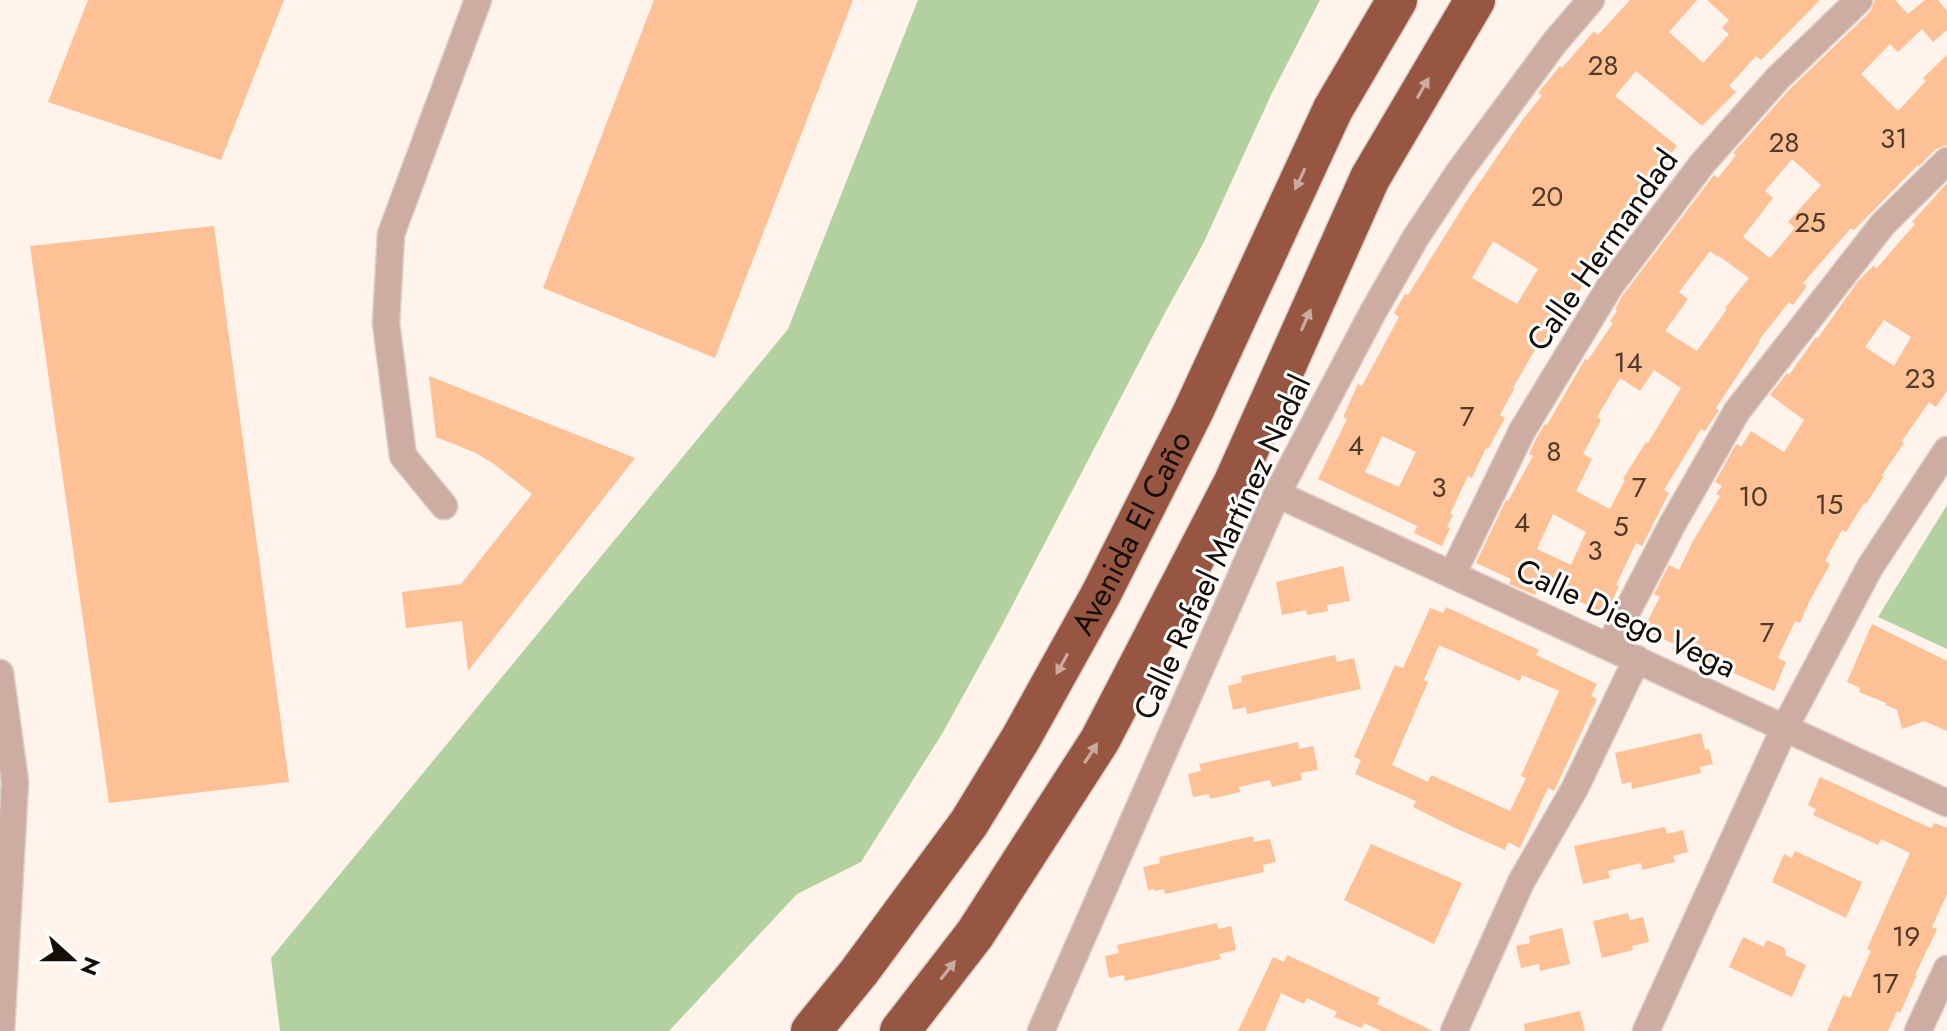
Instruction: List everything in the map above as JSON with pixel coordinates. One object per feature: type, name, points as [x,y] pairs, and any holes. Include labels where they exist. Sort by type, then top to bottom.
[{"type":"highway","name":"Avenida El Caño","points":[[811,1031],[859,972],[969,823],[1021,738],[1093,607],[1192,414],[1333,109],[1397,0]]},
{"type":"highway","points":[[900,1031],[975,934],[1100,740],[1234,482],[1370,178],[1475,0]]},
{"type":"highway","points":[[789,1031],[859,972]]},
{"type":"street","points":[[444,506],[403,456],[386,323],[391,234],[478,0]]},
{"type":"street","name":"Calle Rafael Martínez Nadal","points":[[1041,1031],[1277,494],[1373,312],[1416,237],[1459,172],[1555,42],[1591,0]]},
{"type":"street","name":"Calle Hermandad","points":[[1452,575],[1522,431],[1610,286],[1702,164],[1777,79],[1859,0]]},
{"type":"street","points":[[1609,646],[1672,525],[1737,411],[1883,224],[1947,161]]},
{"type":"street","points":[[1646,1031],[1784,729],[1870,567],[1947,450]]},
{"type":"street","name":"Calle Diego Vega","points":[[1277,494],[1947,803]]},
{"type":"street","points":[[1454,1031],[1521,882],[1575,788],[1637,659]]},
{"type":"street","points":[[0,673],[15,782],[1,1031]]},
{"type":"street","points":[[1918,1031],[1947,969]]},
{"type":"green space","points":[[918,0],[1320,0],[1271,95],[1203,244],[942,734],[861,862],[797,894],[669,1031],[280,1031],[271,958],[788,329]]},
{"type":"green space","points":[[1947,505],[1947,649],[1878,617]]},
{"type":"building","points":[[88,0],[284,0],[221,160],[48,102]]},
{"type":"building","points":[[654,0],[853,0],[715,358],[543,288]]},
{"type":"building","points":[[1630,0],[1697,0],[1669,32],[1703,63],[1729,34],[1722,28],[1729,20],[1707,0],[1820,0],[1761,60],[1756,56],[1729,86],[1736,92],[1702,126],[1636,71],[1615,96],[1677,146],[1665,161],[1669,164],[1635,201],[1608,238],[1612,240],[1579,292],[1576,290],[1538,350],[1536,348],[1500,415],[1505,418],[1472,478],[1468,476],[1450,514],[1453,515],[1447,527],[1450,528],[1442,546],[1414,533],[1417,526],[1318,479],[1347,419],[1343,417],[1358,384],[1362,386],[1399,317],[1394,313],[1405,294],[1408,295],[1466,202],[1542,95],[1538,93],[1594,31],[1598,35]],"holes":[[[1493,241],[1538,269],[1517,304],[1472,278]],[[1382,436],[1416,452],[1399,487],[1365,472]]]},
{"type":"building","points":[[1875,0],[1895,0],[1908,14],[1925,0],[1938,0],[1947,11],[1947,30],[1933,42],[1922,29],[1898,52],[1890,44],[1861,74],[1898,111],[1926,81],[1923,78],[1947,55],[1947,145],[1936,149],[1854,230],[1851,228],[1803,283],[1807,286],[1793,305],[1789,302],[1759,340],[1716,408],[1719,410],[1705,431],[1701,429],[1664,490],[1669,493],[1642,546],[1636,543],[1606,614],[1576,600],[1574,605],[1538,589],[1535,595],[1509,584],[1511,579],[1476,563],[1506,500],[1533,456],[1529,454],[1536,439],[1585,359],[1588,360],[1613,323],[1610,321],[1623,295],[1714,175],[1718,178],[1736,155],[1733,153],[1789,90],[1870,12]],"holes":[[[1792,159],[1821,185],[1788,222],[1795,228],[1770,258],[1743,237],[1773,198],[1765,191]],[[1710,251],[1749,278],[1697,351],[1665,331],[1688,299],[1679,292]],[[1654,370],[1681,388],[1623,479],[1610,509],[1576,491],[1592,459],[1583,454],[1601,420],[1597,417],[1620,378],[1640,391]],[[1553,514],[1586,532],[1571,565],[1537,549]]]},
{"type":"building","points":[[1947,183],[1947,391],[1936,407],[1929,402],[1902,441],[1904,443],[1866,504],[1846,532],[1842,530],[1825,561],[1830,564],[1800,623],[1795,621],[1778,658],[1786,662],[1774,691],[1689,653],[1688,656],[1672,649],[1674,644],[1643,630],[1660,597],[1654,594],[1669,565],[1679,570],[1720,496],[1716,494],[1722,486],[1715,482],[1735,446],[1741,447],[1751,431],[1784,452],[1804,420],[1770,395],[1818,338],[1858,281],[1874,265],[1876,269],[1915,224],[1912,222]],"holes":[[[1884,320],[1911,337],[1894,366],[1865,347]]]},
{"type":"building","points":[[214,226],[289,782],[109,803],[30,246]]},
{"type":"building","points":[[429,376],[635,458],[468,671],[462,621],[406,628],[402,592],[461,584],[532,494],[476,453],[436,437]]},
{"type":"building","points":[[1343,566],[1350,601],[1327,605],[1328,611],[1307,615],[1306,610],[1282,615],[1276,582]]},
{"type":"building","points":[[1446,607],[1539,650],[1536,655],[1597,684],[1591,696],[1597,699],[1554,791],[1548,788],[1520,848],[1508,842],[1505,850],[1455,828],[1413,807],[1416,801],[1355,774],[1361,760],[1354,757],[1395,665],[1403,668],[1430,608],[1443,613]],"holes":[[[1439,645],[1520,681],[1522,675],[1559,691],[1521,776],[1526,778],[1510,811],[1431,775],[1428,782],[1392,765],[1428,682],[1424,680]]]},
{"type":"building","points":[[1872,624],[1947,661],[1947,731],[1924,721],[1902,729],[1897,710],[1859,692],[1860,688],[1847,682]]},
{"type":"building","points":[[1335,655],[1337,662],[1354,658],[1361,689],[1247,714],[1246,707],[1233,710],[1228,686],[1242,682],[1241,676]]},
{"type":"building","points":[[1701,733],[1705,750],[1709,749],[1713,764],[1700,767],[1701,773],[1632,789],[1631,782],[1622,784],[1615,753]]},
{"type":"building","points":[[1298,742],[1299,749],[1313,746],[1317,763],[1317,770],[1301,773],[1302,780],[1272,787],[1270,780],[1239,787],[1240,792],[1210,799],[1209,794],[1193,797],[1188,774],[1201,771],[1199,764]]},
{"type":"building","points":[[1820,777],[1926,826],[1932,828],[1934,823],[1947,828],[1947,894],[1932,927],[1937,929],[1900,1013],[1897,1011],[1888,1031],[1827,1031],[1843,995],[1850,998],[1871,951],[1867,949],[1910,853],[1881,839],[1878,845],[1813,815],[1816,809],[1808,805]]},
{"type":"building","points":[[1665,827],[1667,834],[1683,830],[1688,852],[1673,856],[1675,862],[1642,870],[1641,863],[1608,871],[1610,878],[1583,884],[1574,846]]},
{"type":"building","points":[[1253,836],[1254,842],[1270,839],[1276,862],[1263,865],[1264,872],[1165,894],[1164,889],[1148,890],[1143,867],[1160,863],[1159,857]]},
{"type":"building","points":[[1371,844],[1462,883],[1434,944],[1344,900]]},
{"type":"building","points":[[1795,851],[1862,882],[1846,918],[1772,882],[1784,854],[1792,858]]},
{"type":"building","points":[[1628,913],[1630,920],[1643,917],[1649,942],[1632,946],[1633,950],[1602,958],[1593,921]]},
{"type":"building","points":[[1217,923],[1218,929],[1231,926],[1236,950],[1219,954],[1221,959],[1125,981],[1124,975],[1109,978],[1105,956],[1119,953],[1117,945]]},
{"type":"building","points":[[1562,928],[1570,964],[1540,971],[1539,964],[1521,968],[1516,946],[1530,943],[1529,936]]},
{"type":"building","points":[[1743,937],[1764,947],[1769,941],[1785,948],[1785,955],[1806,965],[1792,997],[1729,967]]},
{"type":"building","points":[[1287,955],[1380,998],[1377,1004],[1433,1031],[1381,1031],[1364,1023],[1362,1028],[1334,1017],[1337,1012],[1307,998],[1304,1004],[1281,993],[1265,1031],[1238,1031],[1273,957],[1284,962]]},
{"type":"building","points":[[1580,1011],[1585,1031],[1525,1031],[1524,1024]]}]
